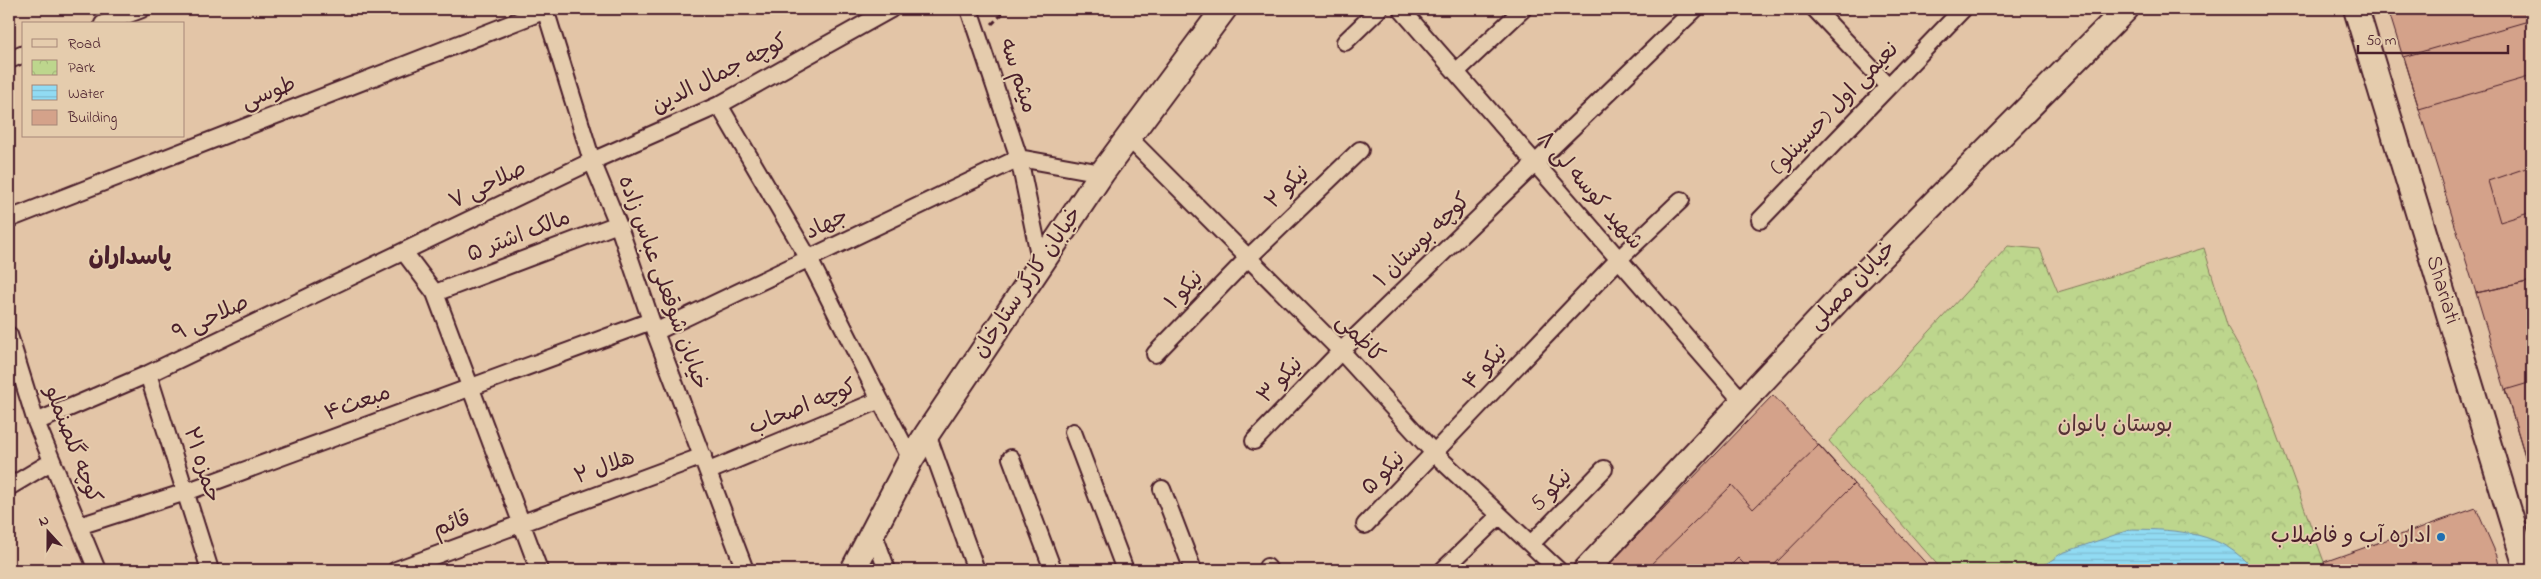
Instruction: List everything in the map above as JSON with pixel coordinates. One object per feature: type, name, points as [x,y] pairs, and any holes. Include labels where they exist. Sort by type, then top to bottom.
[{"type":"street","points":[[108,22],[142,9]]},
{"type":"street","name":"خیابان شوقعلی عباس زاده","points":[[546,9],[592,161],[618,224],[653,327],[745,570]]},
{"type":"street","name":"طوسی","points":[[9,220],[546,9]]},
{"type":"street","name":"کوچه جمال الدین","points":[[592,161],[719,105],[891,9]]},
{"type":"street","name":"میثم سه","points":[[969,9],[1020,158],[1041,264]]},
{"type":"street","name":"خیابان کارگر ستارخان","points":[[853,570],[911,458],[1102,173],[1224,9]]},
{"type":"street","points":[[1345,42],[1379,9]]},
{"type":"street","name":"شهید کوسه لی ۸","points":[[1401,9],[1743,402]]},
{"type":"street","points":[[1456,72],[1523,9]]},
{"type":"street","name":"کوچه بوستان ۱","points":[[1341,351],[1695,9]]},
{"type":"street","points":[[1815,9],[1888,86]]},
{"type":"street","name":"نعیمی اول (حسینلو)","points":[[1760,220],[1963,9]]},
{"type":"street","name":"خیابان مصلی","points":[[1586,570],[1840,298],[2126,9]]},
{"type":"street","name":"Shariati","points":[[2356,9],[2527,570]]},
{"type":"street","points":[[9,60],[22,55]]},
{"type":"street","points":[[719,105],[809,259],[880,400]]},
{"type":"street","name":"کاظمی","points":[[1128,137],[1341,351],[1435,454],[1500,516],[1532,543],[1558,570]]},
{"type":"street","name":"نیکو ۲","points":[[1248,258],[1360,150]]},
{"type":"street","points":[[1020,158],[1102,173]]},
{"type":"street","name":"جهاد","points":[[653,327],[809,259],[1020,158]]},
{"type":"street","name":"صلاحی ۷","points":[[404,252],[592,161]]},
{"type":"street","name":"نیکو ۴","points":[[1435,454],[1618,259],[1681,200]]},
{"type":"street","name":"مالک اشتر ۵","points":[[435,293],[618,224]]},
{"type":"street","points":[[404,252],[435,293],[472,386],[539,570]]},
{"type":"street","name":"صلاحی ۹","points":[[36,422],[148,374],[404,252]]},
{"type":"street","name":"نیکو ۱","points":[[1154,354],[1248,258]]},
{"type":"street","name":"مبعث۴","points":[[79,526],[186,492],[472,386],[653,327]]},
{"type":"street","name":"کوچه گلصنملو","points":[[9,335],[36,422],[97,570]]},
{"type":"street","name":"نیکو ۳","points":[[1254,441],[1341,351]]},
{"type":"street","name":"حمزه ۲۱","points":[[148,374],[210,570]]},
{"type":"street","name":"کوچه اصحاب","points":[[706,463],[880,400],[911,458]]},
{"type":"street","points":[[1073,432],[1125,570]]},
{"type":"street","points":[[927,434],[976,570]]},
{"type":"street","name":"نیکو ۵","points":[[1365,525],[1435,454]]},
{"type":"street","points":[[1011,458],[1053,570]]},
{"type":"street","points":[[9,487],[52,462]]},
{"type":"street","name":"هلال ۲","points":[[523,522],[706,463]]},
{"type":"street","name":"نیکو 5","points":[[1532,543],[1604,469]]},
{"type":"street","points":[[1162,489],[1193,570]]},
{"type":"street","points":[[1443,570],[1500,516]]},
{"type":"street","name":"قائم","points":[[396,570],[523,522]]},
{"type":"street","points":[[873,532],[887,570]]},
{"type":"green space","name":"بوستان بانوان","points":[[2008,246],[2040,249],[2058,292],[2204,248],[2228,328],[2258,381],[2327,570],[1942,570],[1829,441]]},
{"type":"water","points":[[2132,529],[2182,532],[2213,540],[2228,547],[2253,570],[2037,570],[2062,553]]},
{"type":"building","points":[[2388,9],[2532,9],[2532,281],[2476,293]]},
{"type":"building","points":[[2532,20],[2532,76],[2419,109],[2403,57]]},
{"type":"building","points":[[2532,166],[2532,212],[2500,222],[2488,181]]},
{"type":"building","points":[[2532,281],[2532,479],[2476,293]]},
{"type":"building","points":[[2532,382],[2532,479],[2505,390]]},
{"type":"building","points":[[1773,395],[1932,570],[1604,570]]},
{"type":"building","points":[[1819,445],[1854,484],[1769,570],[1750,570],[1738,558],[1726,570],[1645,570],[1732,485],[1753,509]]},
{"type":"building","name":"اداره آب و فاضلاب","points":[[2476,508],[2497,556],[2500,570],[2326,570],[2324,562]]},
{"type":"place","name":"اداره آب و فاضلاب","points":[[2441,537]]},
{"type":"district","name":"پاسداران","points":[[130,258]]}]
